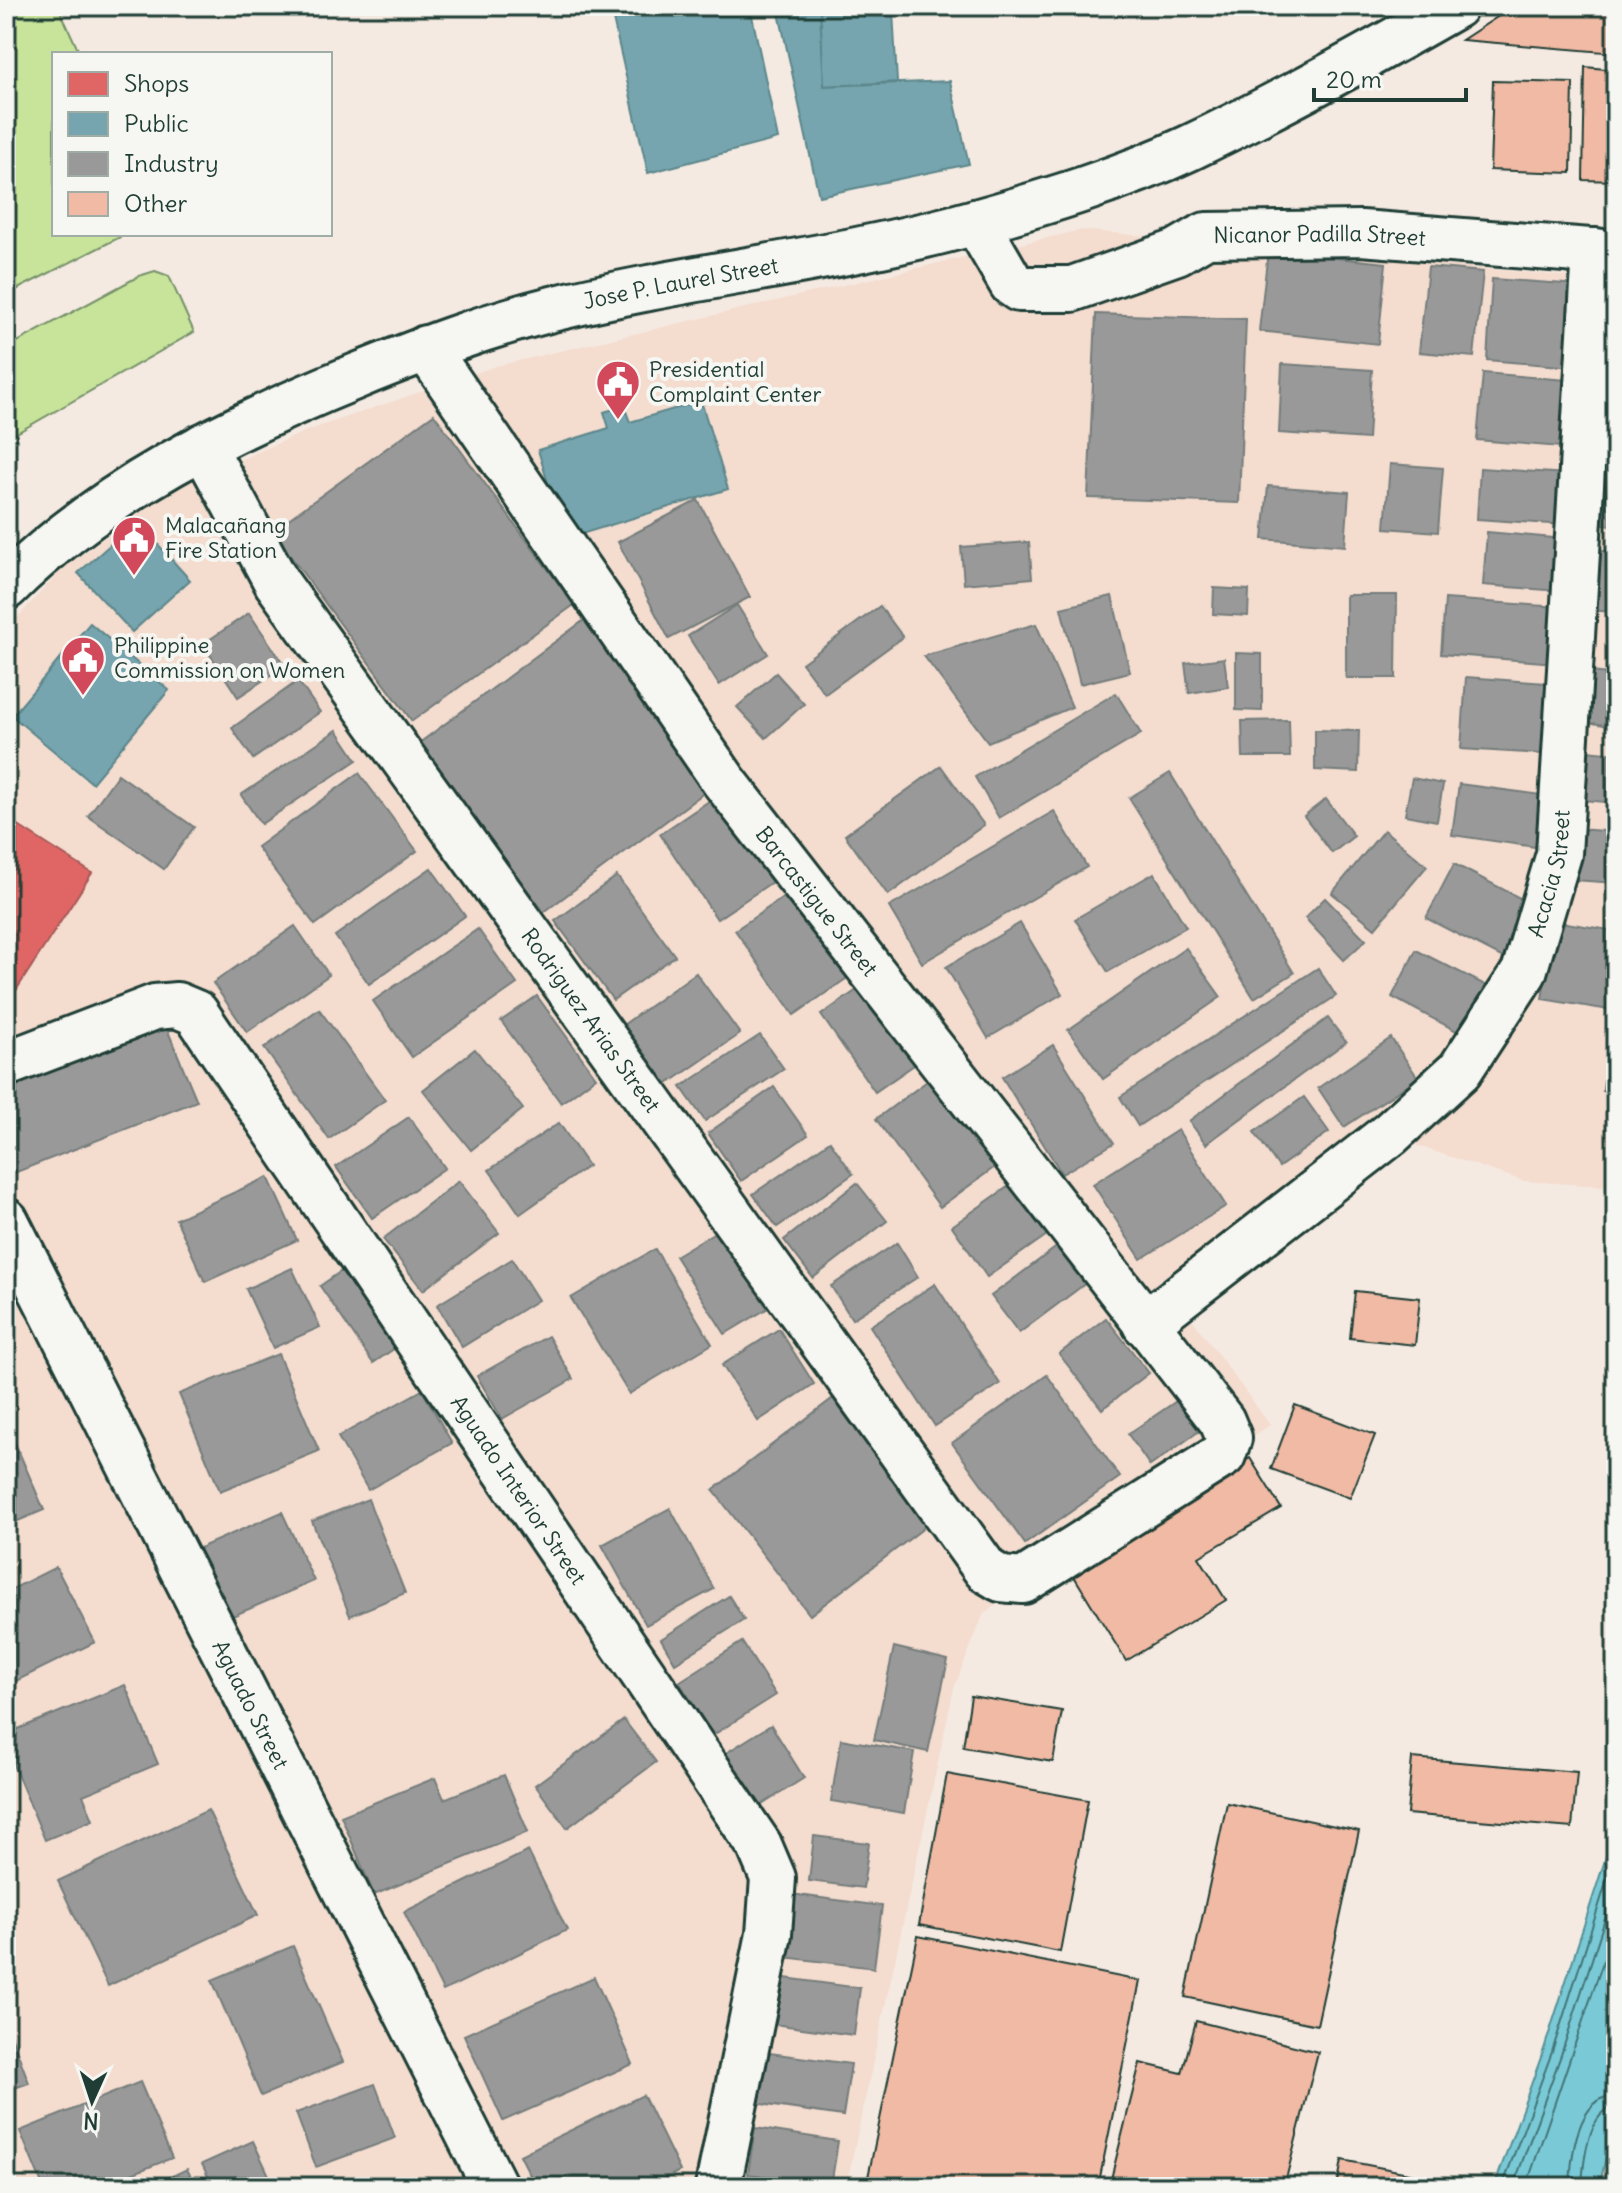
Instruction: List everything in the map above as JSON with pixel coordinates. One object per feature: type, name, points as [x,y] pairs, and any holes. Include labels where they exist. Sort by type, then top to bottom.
[{"type":"street","name":"Jose P. Laurel Street","points":[[6,587],[45,548],[107,502],[203,446],[270,411],[426,348],[555,308],[791,264],[976,222],[1108,180],[1186,149],[1455,6]]},
{"type":"street","name":"Nicanor Padilla Street","points":[[976,222],[1012,284],[1019,289],[1072,289],[1177,252],[1206,235],[1361,233],[1606,252]]},
{"type":"street","name":"Acacia Street","points":[[1145,1324],[1390,1134],[1460,1070],[1524,972],[1559,854],[1606,252]]},
{"type":"street","name":"Barcastigue Street","points":[[426,348],[724,781],[1222,1421],[1229,1438]]},
{"type":"street","name":"Rodriguez Arias Street","points":[[203,446],[277,583],[986,1570],[1001,1579],[1023,1581],[1223,1455],[1229,1438]]},
{"type":"street","name":"Aguado Interior Street","points":[[6,1064],[155,1007],[177,1005],[196,1013],[759,1845],[773,1878],[769,1934],[718,2187]]},
{"type":"street","name":"Aguado Street","points":[[6,1221],[495,2187]]},
{"type":"shaded area","points":[[1081,230],[1616,281],[1616,1187],[1523,1181],[1406,1142],[1162,1278],[1270,1425],[984,1613],[954,1688],[846,2187],[6,2187],[6,630],[62,569],[168,491],[306,431],[496,366]]},
{"type":"shaded area","points":[[1616,2115],[1616,2187],[1599,2187],[1612,2128]]},
{"type":"green space","points":[[6,6],[58,6],[79,52],[52,52],[52,236],[122,236],[6,295]]},
{"type":"green space","points":[[155,271],[169,276],[194,332],[6,439],[6,348],[139,276]]},
{"type":"water","points":[[1616,1826],[1616,2115],[1599,2187],[1494,2187],[1544,2049]]},
{"type":"building: Shops","points":[[6,818],[92,873],[13,995],[6,990]]},
{"type":"building: Public","points":[[610,6],[750,6],[778,139],[648,173]]},
{"type":"building: Public","points":[[772,6],[1000,6],[893,11],[897,82],[824,86],[820,10],[779,13]]},
{"type":"building: Public","points":[[820,10],[824,86],[950,81],[969,164],[819,196],[779,13]]},
{"type":"building: Public","points":[[701,401],[728,489],[565,539],[538,450],[609,428],[604,412],[624,406],[630,422]]},
{"type":"building: Public","name":"Malacañang Fire Station","points":[[137,521],[190,580],[132,632],[78,573]]},
{"type":"building: Public","points":[[90,623],[169,690],[92,783],[12,716]]},
{"type":"building: Industry","points":[[1268,251],[1386,263],[1378,344],[1259,331]]},
{"type":"building: Industry","points":[[1428,267],[1483,272],[1474,357],[1419,352]]},
{"type":"building: Industry","points":[[1492,279],[1579,285],[1573,367],[1487,360]]},
{"type":"building: Industry","points":[[1608,293],[1616,294],[1616,387],[1596,385]]},
{"type":"building: Industry","points":[[1096,314],[1246,319],[1239,503],[1088,498]]},
{"type":"building: Industry","points":[[1282,364],[1372,370],[1368,439],[1279,433]]},
{"type":"building: Industry","points":[[1483,373],[1579,381],[1573,448],[1477,440]]},
{"type":"building: Industry","points":[[434,414],[574,605],[412,721],[272,531]]},
{"type":"building: Industry","points":[[1595,416],[1616,418],[1616,464],[1591,461]]},
{"type":"building: Industry","points":[[1390,464],[1443,468],[1438,532],[1385,528]]},
{"type":"building: Industry","points":[[1480,468],[1567,474],[1564,525],[1477,519]]},
{"type":"building: Industry","points":[[1584,485],[1616,488],[1616,526],[1580,523]]},
{"type":"building: Industry","points":[[1268,486],[1349,492],[1345,546],[1263,539]]},
{"type":"building: Industry","points":[[698,500],[750,597],[669,639],[618,542]]},
{"type":"building: Industry","points":[[1487,532],[1564,539],[1559,591],[1483,585]]},
{"type":"building: Industry","points":[[1029,542],[1032,578],[964,584],[961,547]]},
{"type":"building: Industry","points":[[1587,550],[1616,552],[1616,612],[1584,610]]},
{"type":"building: Industry","points":[[1214,588],[1249,590],[1248,616],[1213,614]]},
{"type":"building: Industry","points":[[1346,595],[1397,595],[1396,678],[1346,678]]},
{"type":"building: Industry","points":[[1112,596],[1130,672],[1080,684],[1061,608]]},
{"type":"building: Industry","points":[[1445,599],[1559,607],[1555,663],[1441,654]]},
{"type":"building: Industry","points":[[737,605],[768,654],[719,685],[688,636]]},
{"type":"building: Industry","points":[[880,606],[903,637],[825,694],[802,663]]},
{"type":"building: Industry","points":[[249,613],[285,666],[238,697],[203,644]]},
{"type":"building: Industry","points":[[587,618],[713,786],[544,912],[418,744]]},
{"type":"building: Industry","points":[[1036,624],[1072,707],[988,742],[924,656]]},
{"type":"building: Industry","points":[[1236,653],[1262,654],[1262,711],[1236,710]]},
{"type":"building: Industry","points":[[1224,658],[1228,687],[1189,693],[1185,663]]},
{"type":"building: Industry","points":[[1583,671],[1616,675],[1616,727],[1575,720]]},
{"type":"building: Industry","points":[[776,673],[804,704],[766,738],[737,707]]},
{"type":"building: Industry","points":[[1466,677],[1546,683],[1542,754],[1461,749]]},
{"type":"building: Industry","points":[[298,681],[320,712],[253,759],[232,728]]},
{"type":"building: Industry","points":[[1116,693],[1141,734],[999,818],[975,777]]},
{"type":"building: Industry","points":[[1289,720],[1290,757],[1243,757],[1242,721]]},
{"type":"building: Industry","points":[[337,730],[357,760],[261,824],[241,795]]},
{"type":"building: Industry","points":[[1315,730],[1359,731],[1358,772],[1315,770]]},
{"type":"building: Industry","points":[[1587,751],[1616,754],[1616,803],[1583,800]]},
{"type":"building: Industry","points":[[941,766],[984,825],[888,895],[845,835]]},
{"type":"building: Industry","points":[[359,773],[417,851],[315,925],[257,847]]},
{"type":"building: Industry","points":[[1170,773],[1294,973],[1254,998],[1129,798]]},
{"type":"building: Industry","points":[[118,774],[194,827],[164,869],[88,816]]},
{"type":"building: Industry","points":[[1412,778],[1443,784],[1437,821],[1405,815]]},
{"type":"building: Industry","points":[[1459,784],[1549,796],[1542,848],[1452,835]]},
{"type":"building: Industry","points":[[724,791],[781,876],[717,919],[660,834]]},
{"type":"building: Industry","points":[[1326,799],[1354,836],[1332,853],[1304,816]]},
{"type":"building: Industry","points":[[1054,811],[1087,867],[922,963],[889,907]]},
{"type":"building: Industry","points":[[1578,829],[1616,832],[1616,883],[1574,880]]},
{"type":"building: Industry","points":[[1384,830],[1427,866],[1375,928],[1332,893]]},
{"type":"building: Industry","points":[[1454,864],[1537,907],[1509,961],[1426,918]]},
{"type":"building: Industry","points":[[431,868],[465,916],[369,984],[335,936]]},
{"type":"building: Industry","points":[[1154,873],[1186,927],[1108,972],[1075,919]]},
{"type":"building: Industry","points":[[617,876],[675,956],[613,1000],[555,921]]},
{"type":"building: Industry","points":[[795,890],[853,974],[794,1015],[735,930]]},
{"type":"building: Industry","points":[[1325,898],[1366,940],[1344,960],[1305,918]]},
{"type":"building: Industry","points":[[1554,921],[1616,931],[1616,1011],[1542,999]]},
{"type":"building: Industry","points":[[1020,923],[1062,994],[988,1038],[946,967]]},
{"type":"building: Industry","points":[[295,926],[329,975],[247,1032],[213,983]]},
{"type":"building: Industry","points":[[478,929],[517,984],[412,1057],[373,1001]]},
{"type":"building: Industry","points":[[1186,948],[1221,997],[1103,1079],[1068,1030]]},
{"type":"building: Industry","points":[[1416,950],[1489,987],[1464,1035],[1392,997]]},
{"type":"building: Industry","points":[[1318,968],[1336,996],[1138,1126],[1120,1097]]},
{"type":"building: Industry","points":[[696,973],[740,1034],[666,1085],[623,1025]]},
{"type":"building: Industry","points":[[870,981],[924,1058],[875,1092],[821,1015]]},
{"type":"building: Industry","points":[[537,996],[596,1077],[561,1103],[501,1021]]},
{"type":"building: Industry","points":[[319,1009],[385,1100],[329,1139],[264,1048]]},
{"type":"building: Industry","points":[[1328,1018],[1346,1042],[1206,1144],[1189,1121]]},
{"type":"building: Industry","points":[[165,1024],[197,1101],[14,1173],[6,1153],[6,1086]]},
{"type":"building: Industry","points":[[760,1035],[784,1069],[705,1121],[681,1087]]},
{"type":"building: Industry","points":[[1608,1036],[1616,1036],[1616,1092],[1603,1091]]},
{"type":"building: Industry","points":[[1391,1038],[1418,1078],[1344,1127],[1318,1088]]},
{"type":"building: Industry","points":[[1053,1045],[1114,1143],[1062,1174],[1002,1077]]},
{"type":"building: Industry","points":[[475,1049],[523,1109],[471,1150],[423,1090]]},
{"type":"building: Industry","points":[[934,1076],[999,1164],[940,1207],[876,1119]]},
{"type":"building: Industry","points":[[774,1087],[808,1135],[741,1181],[708,1133]]},
{"type":"building: Industry","points":[[1304,1097],[1329,1132],[1279,1167],[1254,1132]]},
{"type":"building: Industry","points":[[409,1117],[445,1168],[372,1218],[336,1167]]},
{"type":"building: Industry","points":[[559,1123],[588,1166],[520,1214],[489,1170]]},
{"type":"building: Industry","points":[[1178,1130],[1226,1206],[1141,1259],[1093,1184]]},
{"type":"building: Industry","points":[[830,1141],[853,1174],[777,1227],[753,1194]]},
{"type":"building: Industry","points":[[268,1177],[297,1240],[205,1282],[176,1219]]},
{"type":"building: Industry","points":[[459,1181],[499,1233],[423,1290],[383,1239]]},
{"type":"building: Industry","points":[[857,1183],[887,1221],[813,1278],[784,1240]]},
{"type":"building: Industry","points":[[1012,1184],[1047,1235],[987,1277],[952,1226]]},
{"type":"building: Industry","points":[[725,1226],[775,1304],[725,1334],[675,1256]]},
{"type":"building: Industry","points":[[897,1243],[918,1277],[852,1319],[831,1286]]},
{"type":"building: Industry","points":[[1058,1246],[1086,1283],[1019,1333],[991,1296]]},
{"type":"building: Industry","points":[[655,1249],[712,1344],[629,1394],[571,1298]]},
{"type":"building: Industry","points":[[512,1259],[538,1300],[462,1347],[437,1305]]},
{"type":"building: Industry","points":[[350,1265],[404,1342],[373,1363],[320,1286]]},
{"type":"building: Industry","points":[[292,1268],[320,1327],[273,1348],[246,1289]]},
{"type":"building: Industry","points":[[935,1284],[1000,1384],[935,1426],[870,1326]]},
{"type":"building: Industry","points":[[1106,1318],[1149,1373],[1102,1409],[1059,1354]]},
{"type":"building: Industry","points":[[779,1329],[814,1384],[758,1421],[722,1365]]},
{"type":"building: Industry","points":[[548,1336],[573,1379],[502,1419],[477,1376]]},
{"type":"building: Industry","points":[[278,1354],[319,1451],[220,1491],[179,1394]]},
{"type":"building: Industry","points":[[1047,1375],[1120,1477],[1025,1544],[952,1443]]},
{"type":"building: Industry","points":[[422,1390],[452,1443],[368,1490],[338,1437]]},
{"type":"building: Industry","points":[[841,1392],[938,1517],[810,1615],[713,1490]]},
{"type":"building: Industry","points":[[1181,1398],[1202,1429],[1150,1466],[1128,1434]]},
{"type":"building: Industry","points":[[6,1422],[44,1510],[6,1526]]},
{"type":"building: Industry","points":[[368,1499],[405,1593],[350,1616],[312,1521]]},
{"type":"building: Industry","points":[[670,1508],[714,1589],[646,1625],[602,1545]]},
{"type":"building: Industry","points":[[282,1512],[314,1581],[228,1618],[197,1549]]},
{"type":"building: Industry","points":[[56,1567],[95,1642],[6,1686],[6,1592]]},
{"type":"building: Industry","points":[[729,1596],[744,1620],[675,1663],[661,1639]]},
{"type":"building: Industry","points":[[742,1642],[776,1695],[713,1735],[679,1682]]},
{"type":"building: Industry","points":[[894,1647],[948,1660],[928,1752],[874,1740]]},
{"type":"building: Industry","points":[[125,1685],[158,1764],[83,1795],[93,1820],[45,1840],[6,1748],[6,1734]]},
{"type":"building: Industry","points":[[624,1720],[656,1762],[567,1828],[535,1785]]},
{"type":"building: Industry","points":[[771,1725],[804,1778],[760,1806],[726,1753]]},
{"type":"building: Industry","points":[[841,1739],[914,1752],[904,1813],[831,1801]]},
{"type":"building: Industry","points":[[504,1775],[528,1832],[374,1895],[341,1816],[435,1778],[444,1799]]},
{"type":"building: Industry","points":[[208,1810],[258,1915],[108,1986],[58,1881]]},
{"type":"building: Industry","points":[[814,1836],[869,1843],[863,1888],[809,1881]]},
{"type":"building: Industry","points":[[528,1851],[567,1930],[443,1991],[404,1912]]},
{"type":"building: Industry","points":[[791,1894],[882,1906],[874,1968],[783,1957]]},
{"type":"building: Industry","points":[[293,1946],[343,2062],[261,2096],[212,1980]]},
{"type":"building: Industry","points":[[770,1976],[860,1988],[854,2035],[765,2023]]},
{"type":"building: Industry","points":[[594,1977],[633,2064],[503,2121],[464,2035]]},
{"type":"building: Industry","points":[[6,2022],[29,2083],[6,2091]]},
{"type":"building: Industry","points":[[755,2051],[851,2064],[843,2116],[747,2102]]},
{"type":"building: Industry","points":[[140,2082],[172,2158],[99,2187],[43,2187],[20,2131]]},
{"type":"building: Industry","points":[[375,2084],[395,2138],[316,2167],[296,2113]]},
{"type":"building: Industry","points":[[643,2095],[680,2171],[647,2187],[536,2187],[520,2155]]},
{"type":"building: Industry","points":[[755,2128],[838,2141],[831,2186],[748,2174]]},
{"type":"building: Industry","points":[[253,2141],[274,2186],[213,2187],[202,2164]]},
{"type":"building: Industry","points":[[187,2169],[196,2187],[149,2187]]},
{"type":"building: Other","points":[[1514,6],[1616,6],[1616,53],[1462,40]]},
{"type":"building: Other","points":[[1585,67],[1616,70],[1616,181],[1583,180]]},
{"type":"building: Other","points":[[1493,81],[1573,83],[1571,173],[1490,170]]},
{"type":"building: Other","points":[[1355,1291],[1420,1298],[1415,1345],[1350,1338]]},
{"type":"building: Other","points":[[1295,1405],[1375,1435],[1350,1498],[1271,1469]]},
{"type":"building: Other","points":[[1250,1458],[1281,1508],[1199,1557],[1226,1600],[1126,1661],[1069,1568]]},
{"type":"building: Other","points":[[971,1696],[1062,1711],[1053,1762],[963,1747]]},
{"type":"building: Other","points":[[1412,1758],[1577,1772],[1572,1828],[1407,1814]]},
{"type":"building: Other","points":[[947,1774],[1088,1800],[1060,1952],[919,1925]]},
{"type":"building: Other","points":[[1227,1803],[1359,1831],[1317,2025],[1185,1997]]},
{"type":"building: Other","points":[[918,1936],[1140,1981],[1098,2187],[866,2187]]},
{"type":"building: Other","points":[[1196,2021],[1318,2052],[1284,2187],[1109,2187],[1140,2063],[1182,2073]]},
{"type":"building: Other","points":[[1342,2160],[1424,2176],[1422,2187],[1337,2187]]},
{"type":"place","name":"Presidential Complaint Center","points":[[618,421]]},
{"type":"place","name":"Malacañang Fire Station","points":[[134,577]]},
{"type":"place","name":"Philippine Commission on Women","points":[[83,697]]}]
